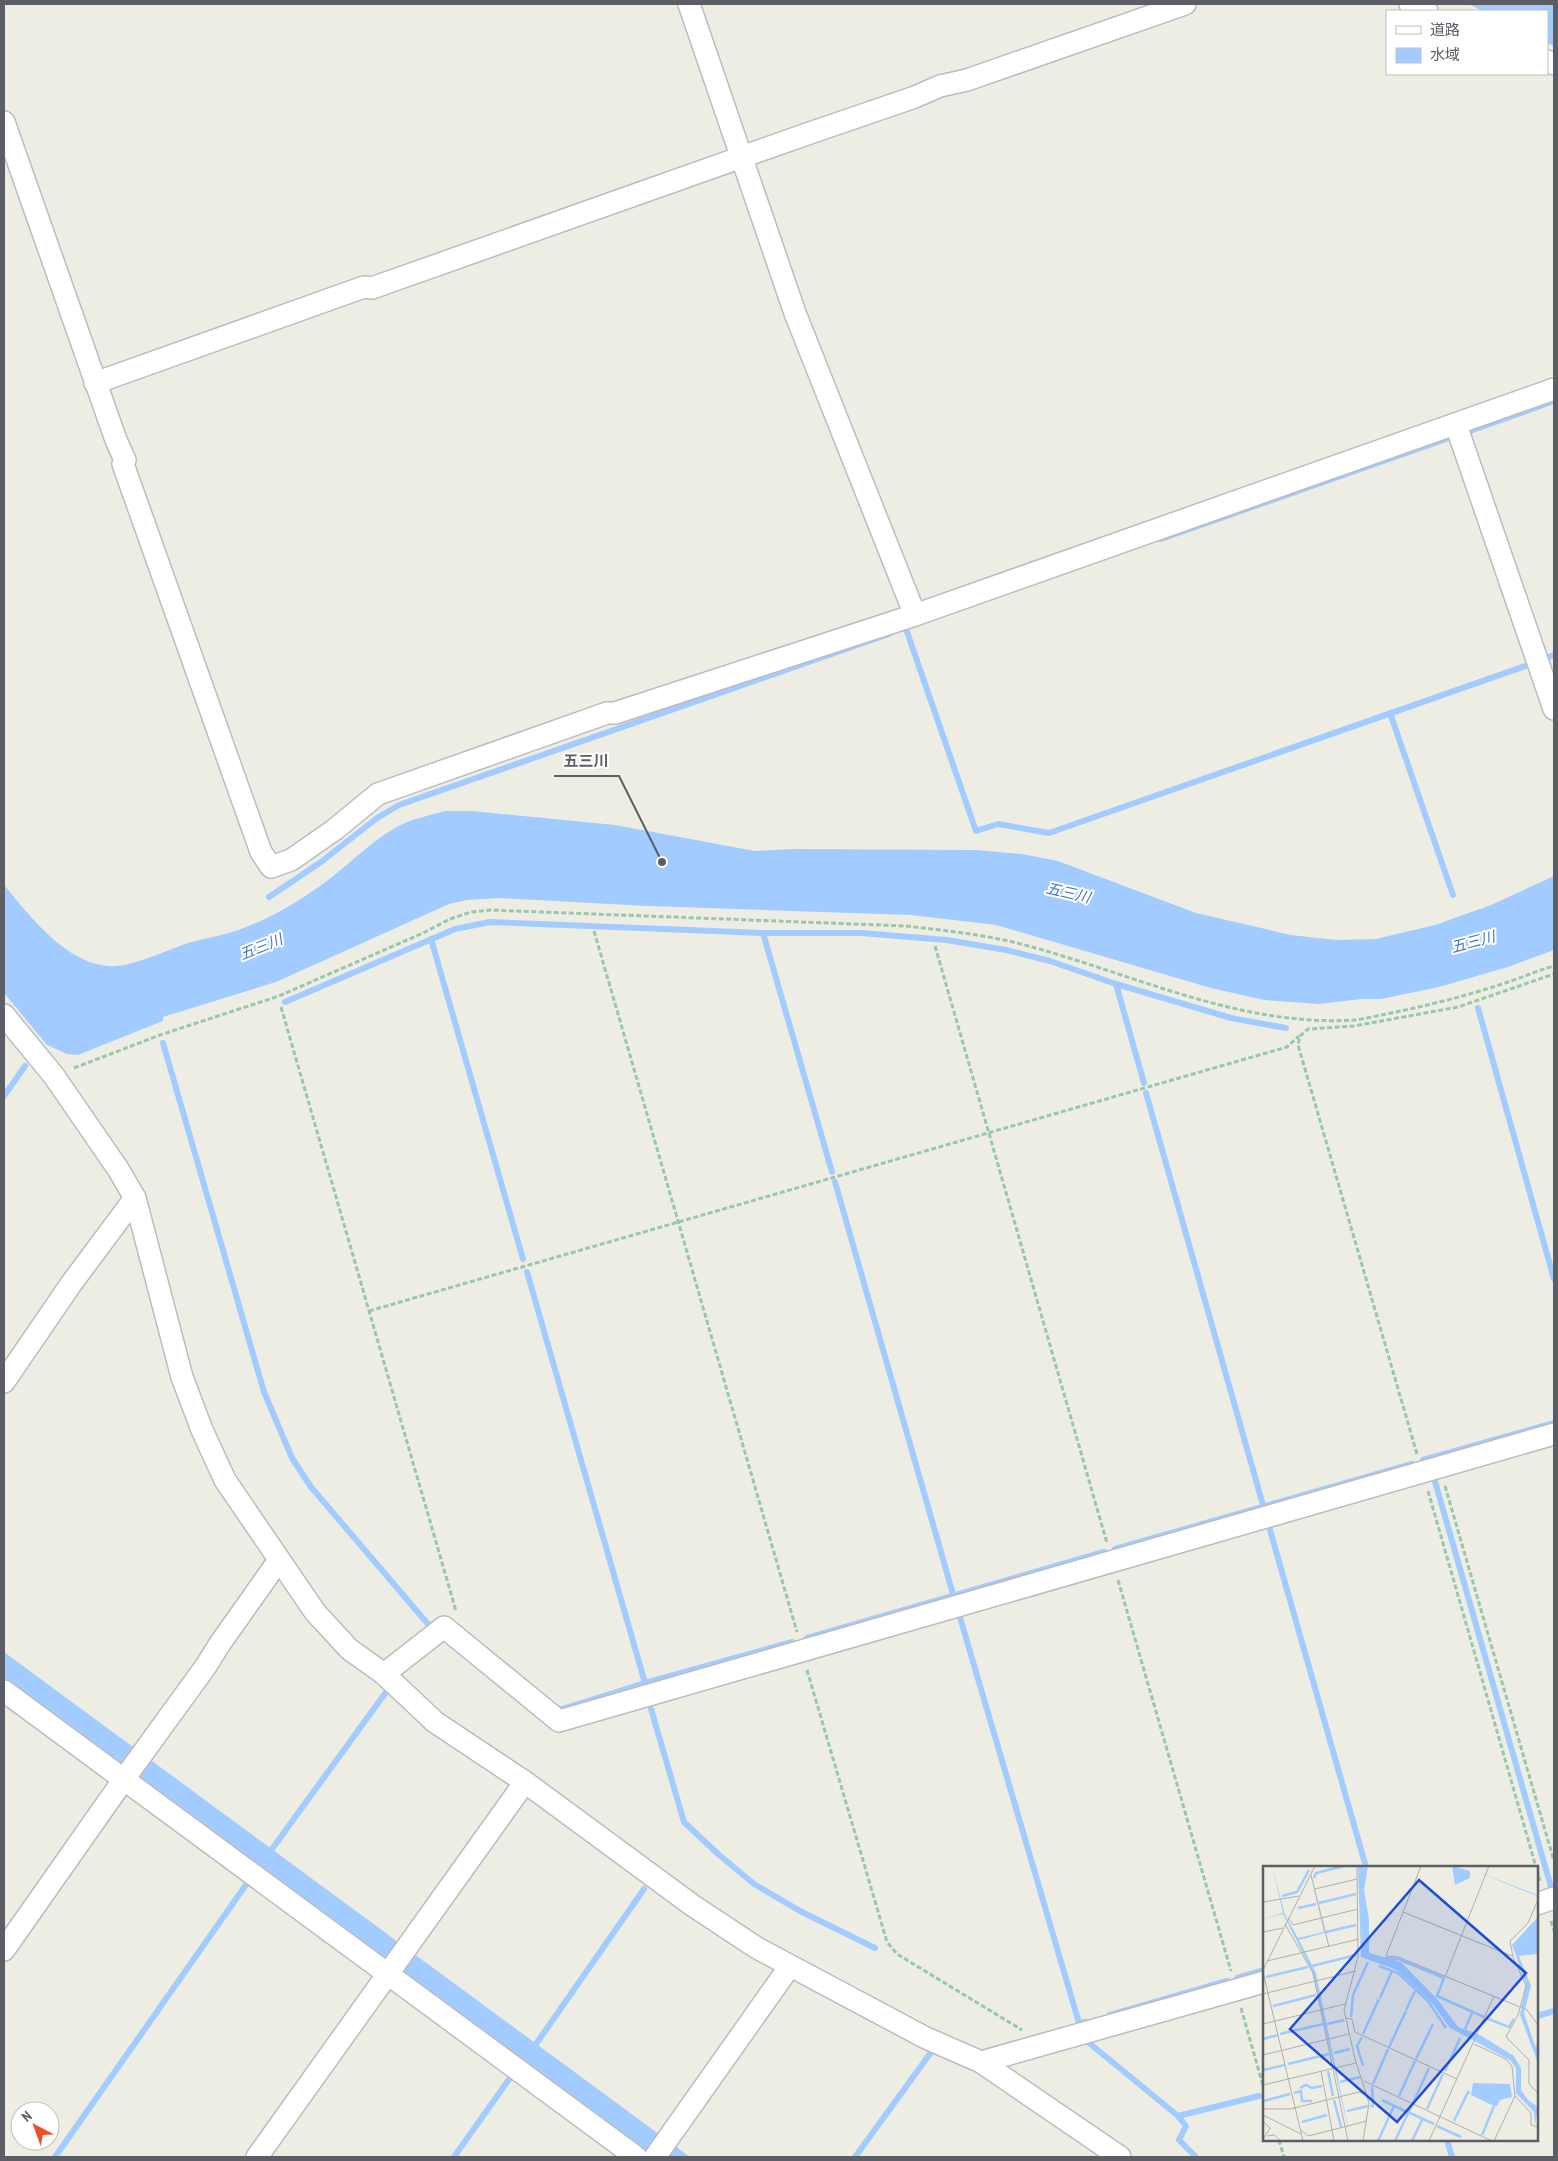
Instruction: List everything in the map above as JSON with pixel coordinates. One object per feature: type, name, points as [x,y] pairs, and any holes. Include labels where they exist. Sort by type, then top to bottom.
[{"type":"street","points":[[689,4],[795,313],[916,616]]},
{"type":"street","points":[[96,383],[364,287],[372,288],[915,98],[940,86],[967,80],[1185,4]]},
{"type":"street","points":[[1410,4],[1424,10]]},
{"type":"street","points":[[4,122],[116,440],[125,460],[123,464],[260,852],[271,867],[291,860],[334,830],[378,794],[607,713],[615,714],[916,616],[1554,389]]},
{"type":"street","points":[[1456,425],[1554,708]]},
{"type":"street","points":[[4,1015],[54,1076],[118,1169],[135,1198],[182,1377],[202,1430],[225,1480],[315,1612],[349,1649],[384,1674],[435,1722],[524,1782],[692,1904],[757,1948],[926,2038],[981,2062],[1120,2157]]},
{"type":"street","points":[[4,1382],[71,1284],[135,1198]]},
{"type":"street","points":[[384,1674],[444,1627],[559,1721],[1554,1434]]},
{"type":"street","points":[[4,1950],[279,1560]]},
{"type":"street","points":[[4,1691],[636,2157]]},
{"type":"street","points":[[257,2157],[524,1782]]},
{"type":"street","points":[[1538,1904],[1554,1898]]},
{"type":"street","points":[[655,2157],[790,1966]]},
{"type":"street","points":[[981,2062],[1263,1982]]},
{"type":"path","points":[[54,1076],[160,1036],[279,996],[423,933],[450,918],[471,912],[490,910],[906,926],[968,934],[1032,947],[1162,989],[1227,1006],[1266,1015],[1305,1020],[1356,1020],[1404,1010],[1508,982],[1554,966]]},
{"type":"path","points":[[594,931],[887,1942],[897,1954],[1016,2024],[1042,2046]]},
{"type":"path","points":[[935,946],[1263,2085]]},
{"type":"path","points":[[369,1311],[1287,1047],[1308,1030],[1354,1026],[1458,1007],[1554,974]]},
{"type":"path","points":[[281,1007],[457,1616],[444,1627]]},
{"type":"path","points":[[1300,1036],[1298,1045],[1554,1861]]},
{"type":"path","points":[[1431,1471],[1536,1866]]},
{"type":"path","points":[[1279,2141],[1284,2157]]},
{"type":"water","points":[[1468,4],[1554,5],[1554,46],[1548,43],[1548,10],[1481,10]]},
{"type":"water","points":[[445,811],[471,811],[615,825],[755,851],[793,849],[977,850],[1022,854],[1058,861],[1196,913],[1291,935],[1336,940],[1376,939],[1435,925],[1491,905],[1554,876],[1554,950],[1508,967],[1439,987],[1381,999],[1361,999],[1319,1004],[1264,1000],[1211,988],[996,925],[911,915],[647,906],[498,898],[467,900],[449,904],[276,982],[163,1017],[163,1021],[78,1055],[67,1054],[47,1045],[4,993],[4,885],[41,927],[71,953],[88,961],[106,966],[124,965],[190,943],[235,931],[260,921],[309,894],[375,841],[395,828],[413,820]]},
{"type":"water","points":[[4,1652],[690,2157],[645,2157],[4,1685]]},
{"type":"waterway","points":[[1470,431],[1554,401]]},
{"type":"waterway","points":[[1161,539],[1449,438]]},
{"type":"waterway","points":[[906,629],[976,831],[998,824],[1049,833],[1531,664]]},
{"type":"waterway","points":[[269,897],[321,862],[377,818],[399,805],[889,634]]},
{"type":"waterway","points":[[1546,658],[1554,655]]},
{"type":"waterway","points":[[1390,713],[1453,895]]},
{"type":"waterway","points":[[285,1002],[455,929],[490,922],[763,933],[861,933],[947,940],[1006,950],[1050,961],[1116,984],[1231,1018],[1286,1028]]},
{"type":"waterway","points":[[763,933],[832,1172]]},
{"type":"waterway","points":[[431,939],[523,1259]]},
{"type":"waterway","points":[[1116,984],[1144,1083]]},
{"type":"waterway","points":[[1478,1008],[1554,1279]]},
{"type":"waterway","points":[[163,1043],[264,1392],[292,1458],[311,1487],[427,1623],[434,1628]]},
{"type":"waterway","points":[[4,1096],[25,1066]]},
{"type":"waterway","points":[[1146,1093],[1265,1512]]},
{"type":"waterway","points":[[835,1182],[955,1601]]},
{"type":"waterway","points":[[527,1272],[645,1683]]},
{"type":"waterway","points":[[1423,1460],[1554,1423]]},
{"type":"waterway","points":[[1115,1549],[1412,1464]]},
{"type":"waterway","points":[[1434,1478],[1553,1894]]},
{"type":"waterway","points":[[1268,1523],[1366,1866]]},
{"type":"waterway","points":[[807,1638],[1104,1552]]},
{"type":"waterway","points":[[959,1614],[1079,2023],[1086,2022]]},
{"type":"waterway","points":[[562,1709],[645,1683],[792,1642]]},
{"type":"waterway","points":[[272,1849],[389,1688]]},
{"type":"waterway","points":[[649,1702],[684,1822],[754,1884],[800,1911],[875,1948]]},
{"type":"waterway","points":[[55,2157],[250,1879]]},
{"type":"waterway","points":[[536,2044],[644,1889]]},
{"type":"waterway","points":[[1237,1978],[1263,1970]]},
{"type":"waterway","points":[[1110,2015],[1227,1981]]},
{"type":"waterway","points":[[1538,2016],[1554,2011]]},
{"type":"waterway","points":[[1088,2042],[1178,2116],[1186,2126],[1179,2140],[1196,2157]]},
{"type":"waterway","points":[[855,2157],[932,2051]]},
{"type":"waterway","points":[[454,2157],[512,2075]]},
{"type":"waterway","points":[[1178,2116],[1259,2096]]},
{"type":"waterway","points":[[1447,2141],[1452,2157]]},
{"type":"place","name":"五三川","points":[[662,862]]}]
